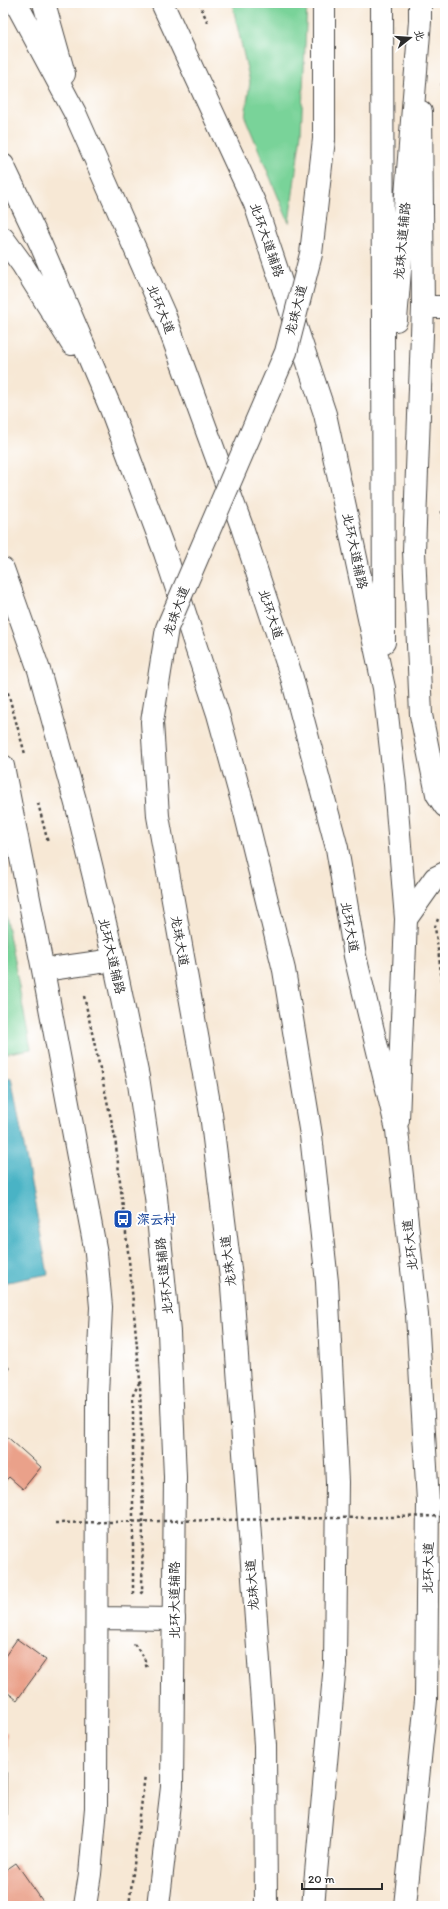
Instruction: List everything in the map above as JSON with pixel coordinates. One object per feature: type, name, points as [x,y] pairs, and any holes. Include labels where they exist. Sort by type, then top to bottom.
[{"type":"main road","name":"北环大道","points":[[16,3],[75,113],[164,314],[242,527],[289,671],[337,848],[355,956],[397,1130],[417,1315],[428,1501],[426,1700],[405,1906]]},
{"type":"main road","points":[[44,3],[75,113]]},
{"type":"main road","name":"北环大道辅路","points":[[162,3],[255,204],[325,414],[384,688],[395,785],[406,919],[397,1130]]},
{"type":"main road","name":"龙珠大道","points":[[266,1906],[265,1745],[232,1286],[211,1114],[158,816],[152,722],[167,628],[286,352],[311,254],[324,139],[324,3]]},
{"type":"main road","points":[[382,3],[384,688]]},
{"type":"main road","points":[[420,12],[424,307],[414,551],[421,715],[437,794],[445,806]]},
{"type":"main road","name":"龙珠大道辅路","points":[[383,478],[420,12]]},
{"type":"main road","points":[[3,165],[41,244],[111,409],[165,553],[220,722],[284,970],[311,1135],[327,1282],[337,1482],[335,1664],[314,1906]]},
{"type":"main road","points":[[3,238],[22,264],[111,409]]},
{"type":"main road","points":[[424,307],[445,307]]},
{"type":"main road","name":"北环大道辅路","points":[[3,568],[39,670],[78,811],[114,960],[138,1077],[156,1197],[169,1332],[175,1477],[172,1787],[158,1906]]},
{"type":"main road","points":[[3,766],[96,1253],[101,1307],[97,1395],[96,1808],[90,1874],[85,1906]]},
{"type":"main road","points":[[406,919],[436,878],[445,873]]},
{"type":"main road","points":[[43,970],[114,960]]},
{"type":"main road","points":[[97,1618],[174,1619]]},
{"type":"path","points":[[199,3],[208,23]]},
{"type":"path","points":[[440,915],[435,927],[445,1002]]},
{"type":"path","points":[[84,996],[115,1137],[140,1380],[143,1521],[142,1592]]},
{"type":"path","points":[[133,1599],[133,1395],[140,1380]]},
{"type":"path","points":[[55,1523],[445,1516]]},
{"type":"path","points":[[133,1642],[144,1657],[147,1671]]},
{"type":"path","points":[[129,1906],[146,1768]]},
{"type":"green space","points":[[232,3],[307,3],[301,133],[289,223],[245,117],[250,82]]},
{"type":"green space","points":[[3,904],[31,1049],[3,1054]]},
{"type":"water","points":[[11,1077],[48,1274],[3,1283],[3,1079]]},
{"type":"building","points":[[3,1366],[9,1367],[4,1391],[3,1391]]},
{"type":"building","points":[[3,1433],[41,1467],[23,1489],[9,1477],[3,1483]]},
{"type":"building","points":[[17,1639],[46,1660],[17,1700],[3,1689],[3,1659]]},
{"type":"building","points":[[3,1732],[7,1732],[6,1830],[3,1830]]},
{"type":"building","points":[[16,1863],[44,1903],[39,1906],[3,1906],[3,1872]]},
{"type":"place","name":"深云村","points":[[123,1219]]}]
